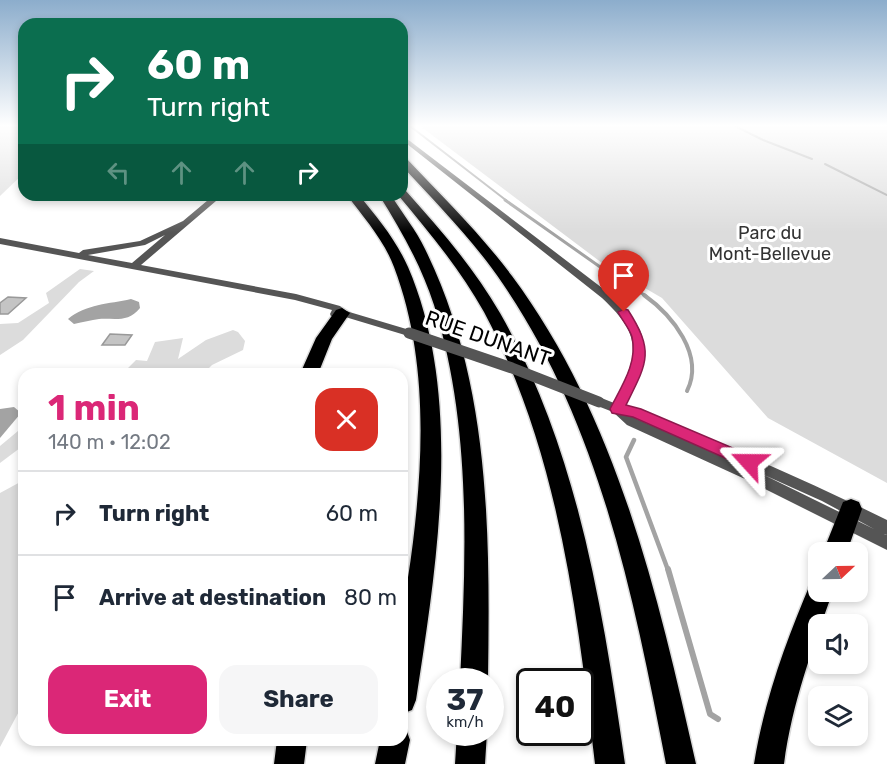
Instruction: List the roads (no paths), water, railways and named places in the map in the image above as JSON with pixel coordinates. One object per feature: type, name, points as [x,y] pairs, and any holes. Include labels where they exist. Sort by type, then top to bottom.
[{"type":"highway","points":[[408,166],[471,234],[506,278],[544,338],[573,395],[606,478],[631,555],[655,643],[681,764]]},
{"type":"highway","points":[[408,200],[446,244],[477,288],[505,338],[537,415],[564,503],[578,562],[610,764]]},
{"type":"highway","points":[[358,201],[388,241],[404,274],[419,328],[426,379],[428,496],[419,588],[408,660]]},
{"type":"highway","points":[[389,201],[411,234],[431,277],[445,316],[460,383],[469,448],[474,512],[476,601],[474,668]]},
{"type":"highway","points":[[312,368],[324,338],[342,313]]},
{"type":"highway","points":[[839,542],[849,516]]},
{"type":"highway","points":[[769,764],[783,694],[816,602]]},
{"type":"highway","points":[[289,764],[291,746]]},
{"type":"highway","points":[[390,764],[394,746]]},
{"type":"highway","points":[[470,764],[471,746]]},
{"type":"street","points":[[434,162],[611,300],[627,316],[638,337],[639,358],[636,371],[617,409]]},
{"type":"street","points":[[134,266],[212,201]]},
{"type":"street","points":[[70,254],[136,245],[161,236],[187,222]]},
{"type":"street","name":"RUE DUNANT","points":[[0,241],[171,273],[331,314],[342,313],[398,330],[490,360],[617,409],[632,422],[849,516],[887,528]]},
{"type":"street","name":"RUE DUNANT","points":[[849,516],[887,543]]},
{"type":"waterway","points":[[456,162],[507,201]]},
{"type":"waterway","points":[[825,164],[887,195]]},
{"type":"waterway","points":[[505,200],[603,269],[646,296]]},
{"type":"waterway","points":[[644,295],[655,303],[675,325],[689,350],[692,364],[687,391]]},
{"type":"waterway","points":[[634,440],[626,457],[668,570]]},
{"type":"waterway","points":[[668,569],[710,714],[718,719]]},
{"type":"park label","name":"Parc du Mont-Bellevue","points":[[770,243]]}]
